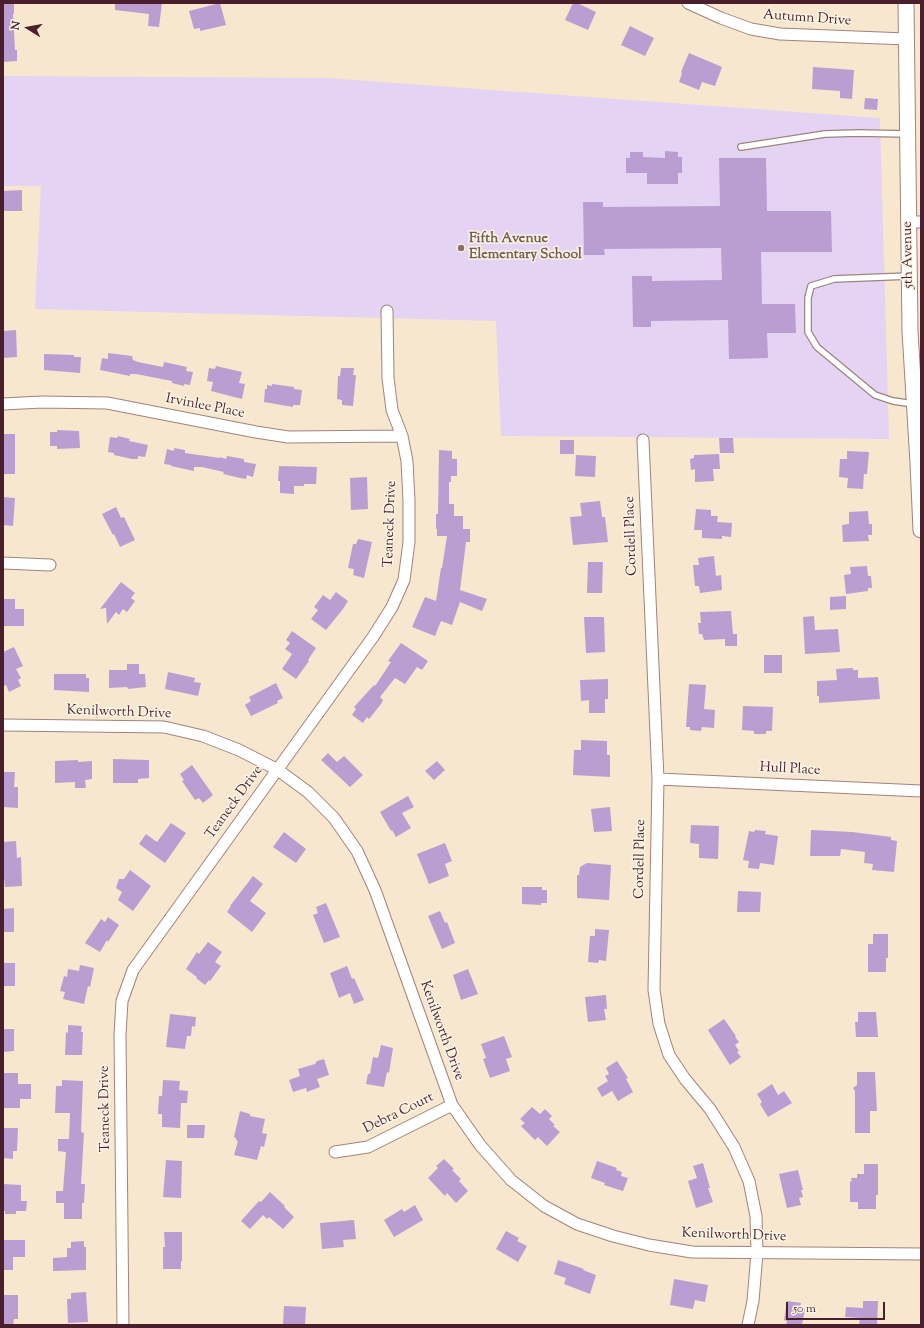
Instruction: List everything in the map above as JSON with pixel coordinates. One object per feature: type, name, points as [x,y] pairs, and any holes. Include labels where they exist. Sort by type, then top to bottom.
[{"type":"street","name":"Autumn Drive","points":[[688,3],[721,18],[751,29],[780,34],[906,39]]},
{"type":"street","name":"5th Avenue","points":[[906,3],[907,134],[914,222],[909,276],[910,331],[920,463],[921,530]]},
{"type":"street","name":"Teaneck Drive","points":[[123,1325],[120,1035],[122,1001],[133,970],[373,637],[392,608],[404,580],[409,542],[407,461],[402,436],[392,410],[388,378],[387,312]]},
{"type":"street","name":"Irvinlee Place","points":[[3,404],[42,402],[107,403],[288,437],[402,436]]},
{"type":"street","name":"Cordell Place","points":[[643,440],[658,779],[654,990],[659,1024],[669,1055],[685,1079],[710,1109],[734,1147],[749,1181],[756,1216],[757,1253],[753,1301],[748,1325]]},
{"type":"street","points":[[3,563],[50,565]]},
{"type":"street","name":"Kenilworth Drive","points":[[3,725],[164,727],[203,736],[239,750],[278,770],[308,792],[334,818],[357,851],[375,890],[452,1105],[480,1146],[511,1180],[544,1206],[577,1224],[613,1236],[692,1252],[921,1254]]},
{"type":"street","name":"Hull Place","points":[[658,779],[921,791]]},
{"type":"street","name":"Debra Court","points":[[335,1152],[368,1147],[452,1105]]},
{"type":"lane","points":[[741,147],[825,134],[907,134]]},
{"type":"lane","points":[[909,276],[834,279],[811,286],[808,298],[808,332],[817,347],[875,395],[893,401],[915,404]]},
{"type":"shaded area","name":"Fifth Avenue Elementary School","points":[[3,76],[326,78],[880,118],[889,439],[501,436],[496,321],[35,309],[41,186],[3,186]]},
{"type":"building","points":[[3,3],[14,3],[13,14],[17,61],[3,62]]},
{"type":"building","points":[[115,3],[162,3],[159,27],[148,26],[149,14],[115,10]]},
{"type":"building","points":[[220,3],[226,25],[200,31],[200,28],[194,29],[189,11]]},
{"type":"building","points":[[573,3],[577,3],[596,12],[588,30],[565,20]]},
{"type":"building","points":[[630,26],[654,38],[645,56],[621,45]]},
{"type":"building","points":[[689,53],[722,67],[715,86],[702,82],[699,90],[679,82],[681,72]]},
{"type":"building","points":[[813,67],[854,70],[852,99],[840,98],[840,91],[812,89]]},
{"type":"building","points":[[865,98],[878,99],[877,110],[864,109]]},
{"type":"building","points":[[665,151],[678,152],[678,157],[682,157],[682,173],[678,173],[678,184],[647,184],[647,173],[626,173],[626,158],[630,158],[630,152],[643,152],[643,157],[665,158]]},
{"type":"building","points":[[719,158],[766,158],[767,211],[831,211],[832,252],[761,252],[762,304],[795,304],[796,333],[767,333],[768,358],[729,359],[728,320],[651,321],[651,327],[633,327],[632,276],[652,276],[652,281],[722,280],[721,248],[604,249],[605,255],[584,255],[583,202],[603,202],[603,207],[720,206]]},
{"type":"building","points":[[22,190],[22,211],[3,211],[3,191]]},
{"type":"building","points":[[16,330],[17,357],[3,358],[3,331]]},
{"type":"building","points":[[108,353],[132,356],[133,360],[138,362],[163,367],[164,362],[187,367],[186,371],[193,372],[190,385],[184,384],[184,386],[172,383],[172,381],[136,374],[130,374],[130,376],[100,370],[102,358],[108,359]]},
{"type":"building","points":[[44,354],[74,355],[74,357],[81,357],[80,373],[44,370]]},
{"type":"building","points":[[216,366],[242,372],[239,383],[245,384],[242,399],[211,391],[213,382],[207,381],[209,368],[215,369]]},
{"type":"building","points":[[341,368],[354,368],[353,375],[356,375],[353,406],[342,405],[342,400],[337,399],[338,376],[340,376]]},
{"type":"building","points":[[272,384],[294,387],[294,389],[302,390],[300,405],[293,405],[293,407],[264,402],[265,389],[267,389],[267,385],[272,386]]},
{"type":"building","points":[[57,430],[79,431],[80,448],[57,449],[57,446],[50,446],[50,432],[57,432]]},
{"type":"building","points":[[3,434],[15,434],[15,474],[3,474]]},
{"type":"building","points":[[118,436],[130,439],[129,441],[148,445],[145,457],[138,456],[138,459],[132,459],[108,452],[110,437],[117,438]]},
{"type":"building","points":[[719,438],[733,438],[734,453],[720,453]]},
{"type":"building","points":[[560,440],[574,440],[574,454],[560,454]]},
{"type":"building","points":[[174,448],[185,450],[185,453],[226,459],[227,456],[244,459],[244,462],[256,464],[253,477],[247,475],[246,479],[223,474],[224,472],[202,467],[194,467],[194,471],[164,464],[167,449],[174,451]]},
{"type":"building","points":[[439,450],[452,451],[452,459],[457,459],[457,476],[451,476],[451,482],[449,482],[449,504],[454,504],[454,516],[463,516],[463,529],[470,529],[470,542],[466,542],[460,590],[487,599],[482,611],[460,602],[452,625],[441,621],[435,636],[412,627],[425,597],[436,601],[447,536],[437,536],[436,529],[436,514],[438,514]]},
{"type":"building","points":[[847,451],[869,452],[867,474],[864,474],[863,489],[847,488],[848,478],[839,477],[840,459],[847,459]]},
{"type":"building","points":[[719,454],[720,469],[713,469],[714,481],[695,482],[695,469],[691,470],[690,459],[694,458],[694,455]]},
{"type":"building","points":[[576,455],[596,456],[595,477],[575,476]]},
{"type":"building","points":[[279,466],[317,467],[316,484],[294,486],[294,494],[280,493],[280,481],[278,481]]},
{"type":"building","points":[[367,477],[368,509],[351,510],[350,478]]},
{"type":"building","points":[[3,497],[15,498],[13,526],[3,525]]},
{"type":"building","points":[[600,501],[602,517],[605,517],[608,542],[573,545],[570,517],[582,516],[580,503]]},
{"type":"building","points":[[116,507],[121,518],[124,517],[135,540],[120,547],[102,514]]},
{"type":"building","points":[[696,509],[711,510],[711,516],[718,516],[717,522],[732,523],[731,537],[722,536],[722,539],[702,538],[702,530],[694,530]]},
{"type":"building","points":[[868,511],[869,524],[872,524],[872,535],[868,535],[869,541],[843,542],[842,525],[849,524],[849,512]]},
{"type":"building","points":[[358,539],[372,542],[364,578],[353,575],[354,569],[348,568],[353,544],[356,544]]},
{"type":"building","points":[[714,556],[716,576],[721,575],[722,590],[700,593],[699,586],[695,586],[693,565],[699,565],[698,558]]},
{"type":"building","points":[[588,562],[603,562],[602,593],[587,593]]},
{"type":"building","points":[[867,566],[868,576],[871,576],[872,588],[868,588],[868,591],[846,594],[844,575],[851,574],[850,567]]},
{"type":"building","points":[[121,582],[135,593],[131,598],[135,601],[127,612],[123,609],[119,615],[116,612],[107,624],[106,608],[100,609]]},
{"type":"building","points":[[336,592],[348,601],[326,630],[311,619],[318,610],[314,607],[323,595],[330,600]]},
{"type":"building","points":[[846,596],[846,609],[830,610],[830,597]]},
{"type":"building","points":[[3,599],[15,599],[15,609],[24,609],[24,626],[3,626]]},
{"type":"building","points":[[731,611],[733,634],[737,634],[737,646],[725,646],[725,639],[704,640],[702,634],[699,634],[698,623],[701,623],[700,612]]},
{"type":"building","points":[[814,616],[815,630],[838,629],[840,652],[805,654],[803,617]]},
{"type":"building","points":[[584,617],[604,617],[605,652],[586,653]]},
{"type":"building","points":[[292,631],[316,648],[296,679],[282,669],[292,654],[285,649],[290,643],[286,640]]},
{"type":"building","points":[[401,643],[428,661],[422,670],[417,667],[405,684],[395,678],[380,697],[383,700],[381,704],[369,719],[367,717],[363,723],[352,715],[356,709],[354,707],[374,685],[375,686],[391,662],[388,661]]},
{"type":"building","points":[[14,647],[23,666],[16,669],[21,678],[18,680],[21,686],[9,692],[6,685],[3,686],[3,652]]},
{"type":"building","points":[[764,655],[782,655],[782,673],[764,673]]},
{"type":"building","points":[[127,664],[139,664],[139,674],[145,674],[146,687],[128,689],[127,687],[109,688],[109,670],[127,670]]},
{"type":"building","points":[[853,668],[853,670],[858,670],[858,678],[878,677],[880,699],[819,703],[819,696],[817,696],[817,681],[837,680],[836,669]]},
{"type":"building","points":[[168,672],[195,678],[194,682],[201,683],[198,696],[165,689]]},
{"type":"building","points":[[54,674],[86,674],[86,678],[89,678],[89,692],[54,690]]},
{"type":"building","points":[[608,679],[608,699],[605,699],[605,713],[589,713],[589,700],[581,701],[580,680]]},
{"type":"building","points":[[276,683],[283,698],[277,701],[278,703],[251,716],[245,705],[251,701],[249,697]]},
{"type":"building","points":[[689,684],[706,685],[704,709],[715,710],[714,728],[702,727],[701,731],[690,730],[690,727],[686,727]]},
{"type":"building","points":[[743,706],[773,707],[772,731],[766,731],[766,734],[754,734],[754,731],[742,730]]},
{"type":"building","points":[[581,740],[607,741],[607,755],[610,755],[610,777],[573,775],[574,750],[581,750]]},
{"type":"building","points":[[328,753],[337,762],[344,756],[363,775],[350,787],[321,760]]},
{"type":"building","points":[[113,759],[149,760],[149,778],[138,779],[138,783],[113,783]]},
{"type":"building","points":[[78,760],[78,762],[92,761],[92,779],[85,780],[86,788],[75,788],[75,782],[55,783],[55,761]]},
{"type":"building","points":[[437,761],[445,770],[434,780],[425,771]]},
{"type":"building","points":[[192,765],[213,795],[203,803],[199,798],[195,800],[182,781],[184,780],[180,774]]},
{"type":"building","points":[[3,772],[15,772],[14,787],[18,787],[18,808],[3,807]]},
{"type":"building","points":[[408,796],[414,807],[402,813],[411,828],[396,837],[380,812]]},
{"type":"building","points":[[610,807],[612,831],[594,832],[591,809]]},
{"type":"building","points":[[171,823],[186,833],[165,863],[139,844],[146,834],[157,842]]},
{"type":"building","points":[[691,825],[719,826],[718,859],[699,858],[699,844],[690,843]]},
{"type":"building","points":[[755,830],[766,831],[765,834],[778,836],[774,865],[760,863],[759,869],[748,868],[749,861],[743,860],[749,831],[754,832]]},
{"type":"building","points":[[811,830],[852,832],[891,837],[891,840],[897,841],[894,872],[872,870],[873,864],[864,863],[865,852],[841,849],[840,856],[810,856]]},
{"type":"building","points":[[284,832],[306,849],[296,863],[273,847]]},
{"type":"building","points":[[16,841],[17,858],[21,857],[22,886],[5,887],[3,842]]},
{"type":"building","points":[[445,843],[452,861],[445,864],[449,876],[429,884],[417,854]]},
{"type":"building","points":[[587,863],[611,865],[609,900],[577,898],[577,875],[579,875],[580,867]]},
{"type":"building","points":[[130,870],[151,886],[133,911],[118,900],[122,892],[116,888],[119,879],[124,879]]},
{"type":"building","points":[[253,876],[263,884],[250,901],[266,913],[252,932],[227,912]]},
{"type":"building","points":[[522,887],[542,887],[542,890],[547,890],[547,903],[541,903],[541,905],[522,904]]},
{"type":"building","points":[[738,891],[761,892],[760,912],[737,912]]},
{"type":"building","points":[[326,903],[340,937],[324,943],[313,915],[318,913],[316,907]]},
{"type":"building","points":[[14,908],[14,932],[3,932],[3,909]]},
{"type":"building","points":[[440,911],[445,923],[447,922],[455,943],[442,949],[428,916]]},
{"type":"building","points":[[108,917],[119,925],[100,952],[85,943],[101,919],[105,922]]},
{"type":"building","points":[[595,929],[609,930],[606,961],[599,960],[598,963],[588,962],[590,936],[595,936]]},
{"type":"building","points":[[873,934],[888,934],[888,958],[886,958],[886,972],[868,972],[868,944],[873,944]]},
{"type":"building","points":[[208,942],[222,952],[215,962],[221,966],[210,981],[209,980],[205,985],[186,969],[197,952],[199,954]]},
{"type":"building","points":[[3,963],[15,963],[15,986],[3,986]]},
{"type":"building","points":[[80,965],[94,968],[90,987],[88,986],[84,1004],[63,999],[65,992],[60,991],[64,976],[67,977],[68,969],[79,971]]},
{"type":"building","points":[[347,966],[352,979],[354,978],[364,1000],[354,1004],[350,993],[339,998],[330,973]]},
{"type":"building","points":[[468,969],[478,994],[461,1000],[453,975]]},
{"type":"building","points":[[606,995],[607,1009],[604,1009],[606,1020],[588,1022],[585,997]]},
{"type":"building","points":[[858,1012],[876,1012],[878,1037],[856,1037],[855,1022],[858,1022]]},
{"type":"building","points":[[170,1014],[196,1017],[195,1027],[192,1026],[191,1036],[187,1036],[185,1049],[166,1047]]},
{"type":"building","points":[[724,1019],[739,1042],[735,1045],[739,1051],[737,1052],[741,1057],[730,1065],[708,1030]]},
{"type":"building","points":[[68,1025],[82,1026],[82,1055],[65,1055],[66,1032],[68,1033]]},
{"type":"building","points":[[3,1029],[14,1029],[14,1051],[3,1052]]},
{"type":"building","points":[[504,1036],[512,1057],[506,1059],[510,1071],[490,1078],[483,1059],[486,1058],[481,1044]]},
{"type":"building","points":[[381,1045],[393,1048],[389,1073],[387,1072],[384,1087],[366,1084],[368,1074],[370,1074],[373,1057],[378,1058]]},
{"type":"building","points":[[324,1059],[329,1075],[317,1079],[320,1087],[307,1092],[306,1088],[293,1092],[289,1080],[300,1076],[298,1069],[315,1064],[317,1061]]},
{"type":"building","points":[[617,1061],[628,1078],[626,1079],[633,1092],[618,1101],[612,1091],[602,1097],[597,1088],[608,1081],[605,1076],[609,1074],[606,1068]]},
{"type":"building","points":[[857,1072],[875,1072],[877,1111],[870,1111],[870,1133],[855,1133],[855,1091],[853,1088],[857,1085]]},
{"type":"building","points":[[3,1073],[18,1073],[18,1084],[31,1084],[31,1099],[20,1099],[20,1108],[3,1108]]},
{"type":"building","points":[[62,1080],[83,1081],[81,1132],[84,1133],[81,1184],[85,1184],[84,1203],[82,1203],[82,1219],[64,1219],[64,1203],[56,1203],[56,1191],[63,1191],[66,1152],[58,1151],[58,1139],[69,1139],[70,1113],[55,1113],[56,1086],[62,1086]]},
{"type":"building","points":[[163,1080],[180,1081],[179,1090],[188,1091],[187,1103],[181,1103],[180,1128],[162,1127],[162,1114],[158,1114],[159,1096],[162,1096]]},
{"type":"building","points":[[772,1084],[778,1095],[784,1091],[792,1103],[768,1117],[760,1104],[762,1102],[757,1094]]},
{"type":"building","points":[[532,1107],[540,1114],[545,1109],[552,1116],[549,1119],[555,1125],[553,1126],[560,1132],[547,1146],[538,1137],[535,1140],[521,1126],[525,1123],[520,1119]]},
{"type":"building","points":[[240,1111],[250,1114],[250,1116],[265,1119],[262,1133],[267,1134],[264,1147],[261,1146],[257,1160],[234,1155],[238,1141],[234,1137]]},
{"type":"building","points":[[187,1125],[205,1125],[204,1138],[187,1138]]},
{"type":"building","points":[[3,1128],[18,1128],[17,1151],[13,1151],[13,1159],[3,1158]]},
{"type":"building","points":[[444,1159],[454,1169],[452,1170],[461,1179],[459,1181],[468,1191],[456,1203],[447,1193],[445,1196],[428,1178],[438,1168],[436,1166]]},
{"type":"building","points":[[166,1160],[182,1161],[181,1198],[163,1197]]},
{"type":"building","points":[[597,1161],[617,1168],[616,1170],[622,1172],[621,1176],[628,1178],[623,1191],[604,1185],[605,1183],[591,1178]]},
{"type":"building","points":[[703,1163],[710,1188],[708,1188],[713,1202],[696,1208],[688,1181],[697,1178],[693,1166]]},
{"type":"building","points":[[864,1164],[878,1164],[878,1195],[876,1195],[876,1209],[858,1209],[858,1202],[850,1202],[851,1178],[857,1178],[857,1174],[864,1174]]},
{"type":"building","points":[[798,1170],[803,1190],[801,1190],[803,1197],[799,1198],[801,1205],[787,1208],[779,1174]]},
{"type":"building","points":[[3,1184],[21,1185],[21,1201],[27,1201],[26,1211],[16,1211],[16,1214],[5,1214],[5,1211],[3,1211]]},
{"type":"building","points":[[270,1192],[294,1217],[283,1229],[269,1217],[267,1219],[263,1215],[250,1229],[241,1221],[259,1201],[261,1202]]},
{"type":"building","points":[[415,1205],[423,1220],[394,1237],[384,1220],[402,1209],[404,1212]]},
{"type":"building","points":[[354,1220],[356,1239],[343,1240],[344,1247],[322,1249],[320,1223]]},
{"type":"building","points":[[506,1231],[519,1238],[517,1241],[527,1246],[518,1262],[496,1249]]},
{"type":"building","points":[[164,1232],[182,1232],[181,1269],[163,1269],[163,1247],[165,1247]]},
{"type":"building","points":[[3,1240],[25,1240],[25,1257],[13,1257],[13,1270],[3,1270]]},
{"type":"building","points":[[84,1241],[84,1247],[86,1247],[86,1270],[53,1271],[53,1258],[67,1257],[67,1248],[71,1248],[71,1242]]},
{"type":"building","points":[[558,1260],[596,1275],[590,1294],[564,1284],[566,1278],[554,1274]]},
{"type":"building","points":[[674,1279],[708,1285],[705,1302],[695,1300],[693,1309],[670,1305]]},
{"type":"building","points":[[86,1292],[88,1322],[68,1323],[67,1299],[71,1299],[71,1293]]},
{"type":"building","points":[[3,1295],[18,1295],[18,1319],[14,1319],[13,1325],[3,1325]]},
{"type":"building","points":[[787,1301],[801,1303],[800,1308],[805,1309],[802,1325],[786,1325],[787,1321],[784,1320]]},
{"type":"building","points":[[863,1301],[878,1301],[877,1325],[859,1325],[860,1318],[845,1317],[846,1307],[863,1308]]},
{"type":"building","points":[[284,1306],[306,1307],[305,1325],[283,1325]]},
{"type":"place","name":"Fifth Avenue Elementary School","points":[[461,248]]}]
